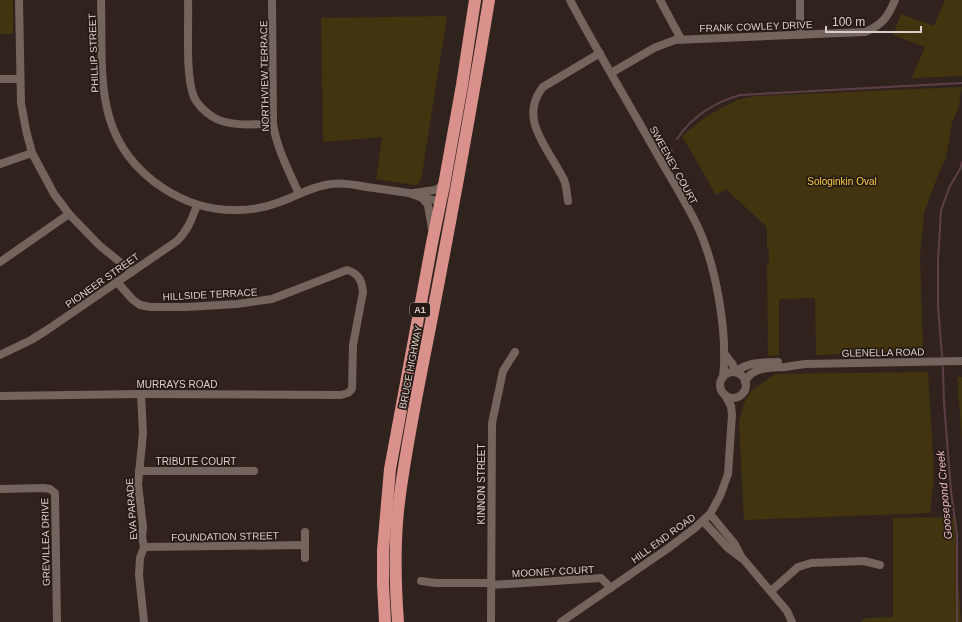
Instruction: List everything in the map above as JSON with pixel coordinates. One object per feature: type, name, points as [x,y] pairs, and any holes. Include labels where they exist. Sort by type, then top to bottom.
[{"type":"highway","name":"BRUCE HIGHWAY","points":[[385,622],[382,584],[383,550],[390,469],[444,185],[475,0]]},
{"type":"highway","name":"BRUCE HIGHWAY","points":[[398,622],[395,582],[399,502],[490,0]]},
{"type":"highway","points":[[441,201],[447,198],[450,194],[467,106],[476,80]]},
{"type":"street","points":[[19,0],[19,79],[21,103],[32,153],[54,194],[69,214],[100,245],[132,272]]},
{"type":"street","name":"PHILLIP STREET","points":[[102,0],[103,86],[108,114],[122,148],[149,178],[170,192],[196,205],[218,209],[238,210],[258,208],[278,203],[309,189],[331,184],[344,184],[411,194]]},
{"type":"street","points":[[188,0],[189,68],[194,98],[213,118],[237,124],[273,124]]},
{"type":"street","name":"NORTHVIEW TERRACE","points":[[272,0],[273,124],[278,148],[299,194]]},
{"type":"street","name":"SWEENEY COURT","points":[[570,0],[697,227],[718,294],[724,354],[723,377]]},
{"type":"street","points":[[660,0],[681,39]]},
{"type":"street","points":[[800,0],[800,35]]},
{"type":"street","name":"FRANK COWLEY DRIVE","points":[[610,73],[662,44],[681,39],[865,32],[880,24],[890,11],[895,0]]},
{"type":"street","points":[[568,202],[565,182],[537,131],[533,113],[534,103],[537,95],[543,87],[600,53]]},
{"type":"street","points":[[0,79],[19,79]]},
{"type":"street","points":[[0,164],[32,153]]},
{"type":"street","points":[[411,194],[435,190],[444,185]]},
{"type":"street","points":[[411,194],[422,198],[441,201]]},
{"type":"street","points":[[422,198],[427,203],[429,210],[432,244]]},
{"type":"street","name":"PIONEER STREET","points":[[0,355],[31,340],[177,240],[184,234],[192,220],[196,205]]},
{"type":"street","points":[[0,262],[69,214]]},
{"type":"street","name":"HILLSIDE TERRACE","points":[[117,282],[132,300],[140,305],[150,307],[193,307],[237,304],[272,299],[339,272],[347,270],[353,271],[360,277],[363,284],[363,292],[353,345],[352,389]]},
{"type":"street","name":"KINNON STREET","points":[[491,622],[492,423],[503,371],[515,352]]},
{"type":"street","name":"SWEENEY COURT","points":[[724,354],[733,365],[735,372]]},
{"type":"street","name":"GLENELLA ROAD","points":[[745,382],[751,374],[759,369],[805,364],[962,361]]},
{"type":"street","name":"GLENELLA ROAD","points":[[735,372],[740,368],[763,362],[805,364]]},
{"type":"street","points":[[735,372],[741,375],[745,382],[745,387],[741,394],[733,398],[725,395],[720,389],[723,377],[728,373],[735,372]]},
{"type":"street","name":"MURRAYS ROAD","points":[[0,396],[341,394],[348,393],[352,389]]},
{"type":"street","name":"EVA PARADE","points":[[141,394],[143,433],[138,484],[144,547],[140,558],[139,575],[144,622]]},
{"type":"street","name":"HILL END ROAD","points":[[732,415],[741,394]]},
{"type":"street","name":"HILL END ROAD","points":[[561,622],[667,549],[710,514],[720,496],[728,474],[732,415],[731,406],[725,395]]},
{"type":"street","name":"TRIBUTE COURT","points":[[139,471],[254,471]]},
{"type":"street","name":"GREVILLEA DRIVE","points":[[0,489],[44,488],[50,489],[55,493],[57,622]]},
{"type":"street","points":[[710,514],[734,543],[744,560],[787,611],[792,622]]},
{"type":"street","points":[[703,521],[728,548],[744,560]]},
{"type":"street","points":[[305,532],[305,558]]},
{"type":"street","name":"FOUNDATION STREET","points":[[144,547],[305,545]]},
{"type":"street","points":[[771,591],[798,567],[811,562],[864,561],[880,565]]},
{"type":"street","name":"MOONEY COURT","points":[[421,581],[436,583],[491,584],[601,578],[611,588]]},
{"type":"green space","points":[[0,0],[13,0],[13,34],[0,34]]},
{"type":"green space","points":[[945,0],[962,0],[962,76],[912,78],[925,47],[893,35],[901,14],[934,26]]},
{"type":"green space","points":[[447,16],[421,180],[417,185],[414,185],[376,179],[382,137],[323,142],[321,18]]},
{"type":"green space","name":"Sologinkin Oval","points":[[962,87],[958,109],[952,122],[946,158],[924,213],[920,256],[923,351],[816,355],[815,298],[779,299],[779,355],[768,356],[767,264],[769,263],[769,250],[767,250],[767,227],[726,189],[716,195],[682,136],[707,116],[737,100],[756,96]]},
{"type":"green space","points":[[928,372],[934,474],[930,513],[744,520],[739,422],[744,403],[752,390],[775,374]]},
{"type":"green space","points":[[957,377],[962,377],[962,440]]},
{"type":"green space","points":[[954,517],[961,622],[861,622],[865,618],[893,617],[893,518]]},
{"type":"waterway","points":[[677,139],[689,124],[704,111],[740,95],[962,83]]},
{"type":"waterway","points":[[666,159],[672,150]]},
{"type":"waterway","name":"Goosepond Creek","points":[[942,356],[938,306],[938,261],[941,210],[950,186],[960,169],[962,162]]},
{"type":"waterway","name":"Goosepond Creek","points":[[943,367],[944,403],[951,491],[957,536],[957,622]]}]
